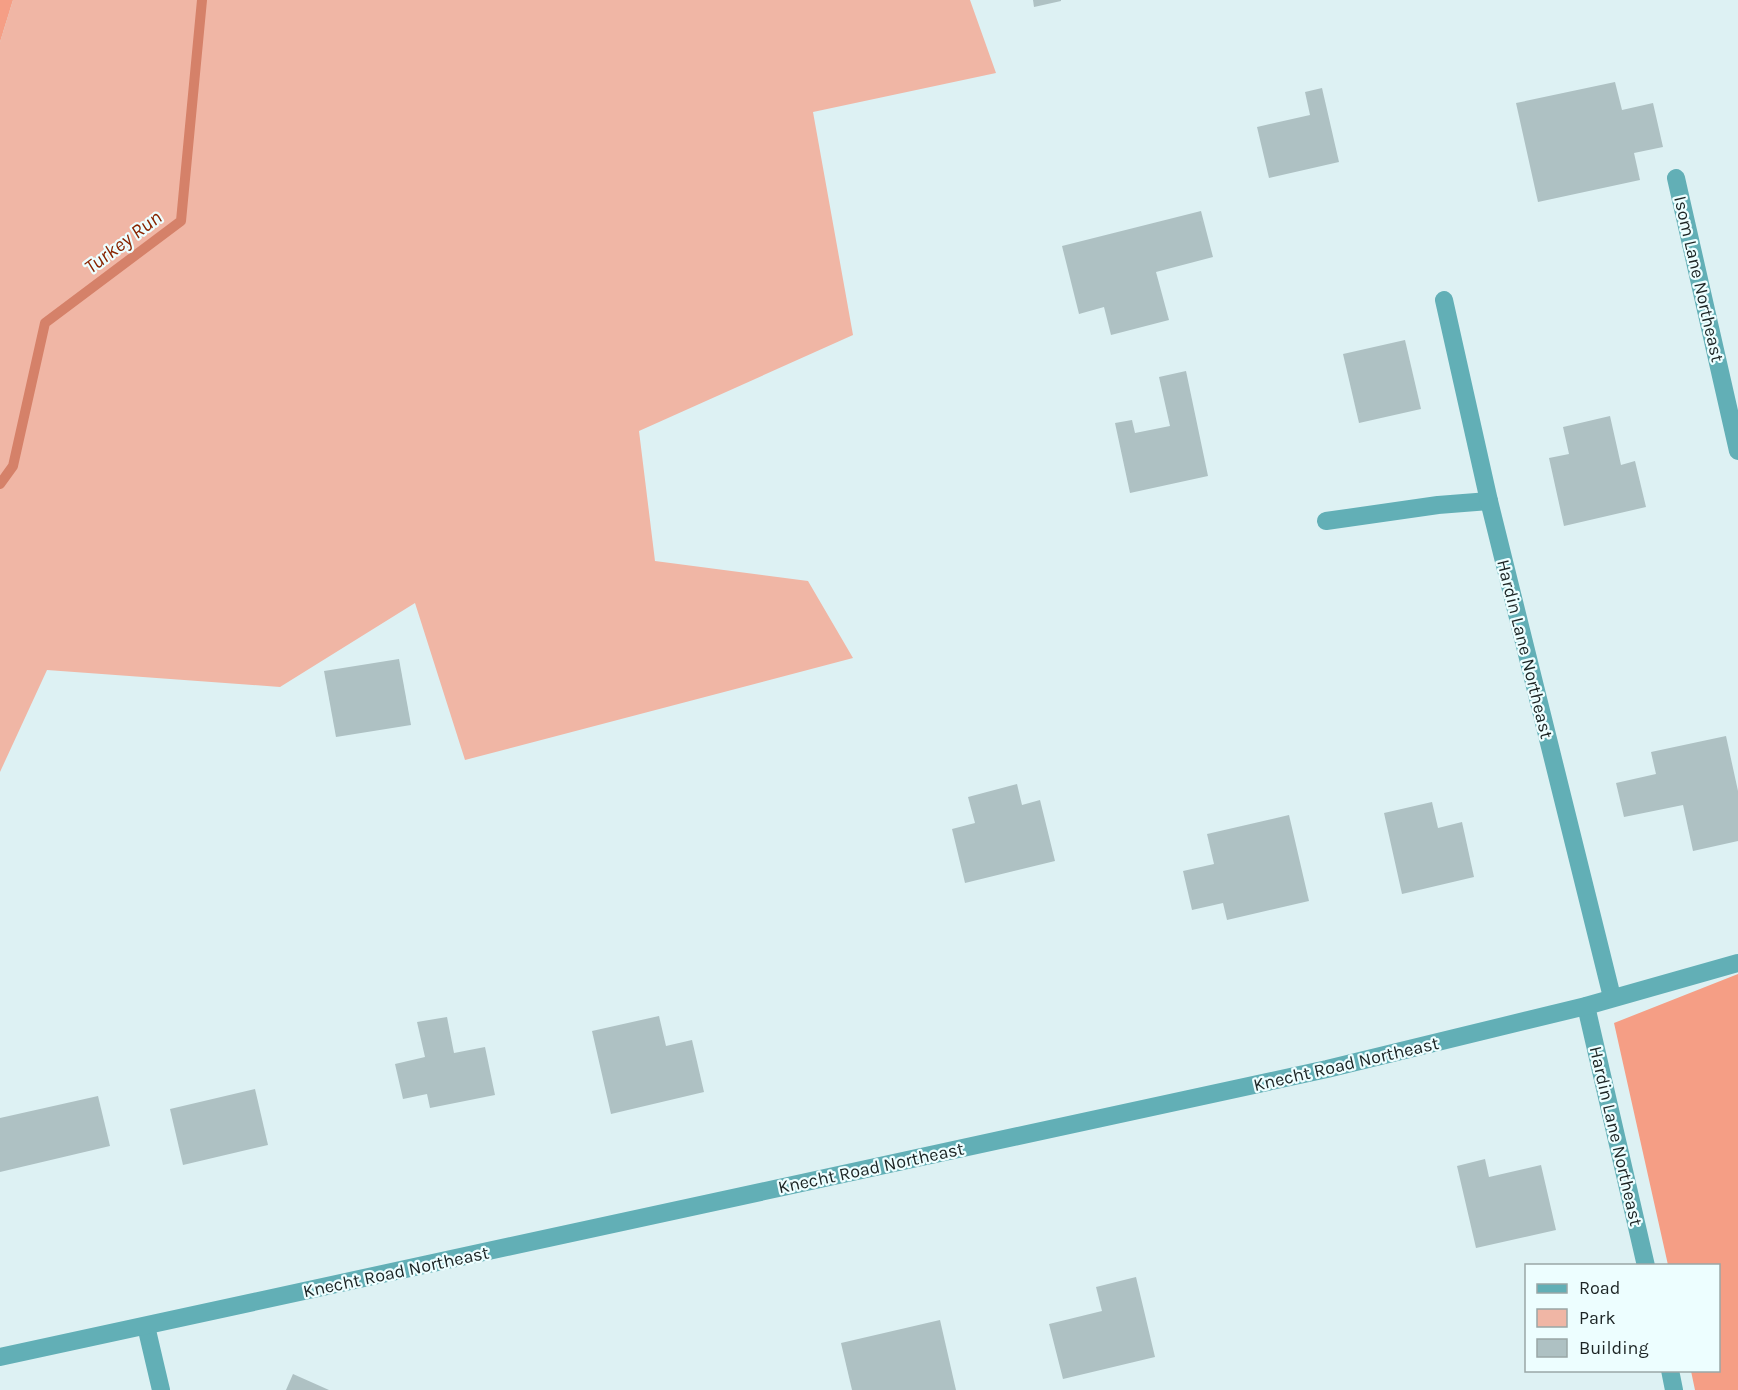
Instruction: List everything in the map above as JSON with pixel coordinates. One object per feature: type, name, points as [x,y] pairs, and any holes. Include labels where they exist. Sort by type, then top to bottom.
[{"type":"street","name":"Isom Lane Northeast","points":[[1676,178],[1738,451]]},
{"type":"street","name":"Hardin Lane Northeast","points":[[1444,300],[1489,501],[1612,997]]},
{"type":"street","points":[[1326,521],[1438,505],[1489,501]]},
{"type":"street","name":"Knecht Road Northeast","points":[[0,1357],[1316,1072],[1586,1006],[1738,963]]},
{"type":"street","name":"Hardin Lane Northeast","points":[[1586,1006],[1646,1264]]},
{"type":"street","points":[[146,1326],[161,1390]]},
{"type":"street","points":[[1670,1372],[1674,1390]]},
{"type":"green space","points":[[13,0],[970,0],[996,73],[813,112],[853,335],[639,431],[655,561],[808,581],[853,658],[465,760],[415,603],[280,687],[47,670],[0,772],[0,42]]},
{"type":"shaded area","points":[[0,0],[13,0],[0,42]]},
{"type":"shaded area","points":[[1738,974],[1738,1390],[1695,1390],[1691,1372],[1720,1372],[1720,1264],[1668,1264],[1614,1023]]},
{"type":"building","points":[[1033,0],[1061,0],[1061,1],[1034,7]]},
{"type":"building","points":[[1615,82],[1622,110],[1653,103],[1663,147],[1634,153],[1640,180],[1538,202],[1516,103]]},
{"type":"building","points":[[1322,88],[1339,162],[1269,178],[1257,127],[1310,115],[1305,92]]},
{"type":"building","points":[[1201,211],[1213,257],[1156,272],[1169,320],[1111,335],[1104,307],[1079,314],[1062,246]]},
{"type":"building","points":[[1405,340],[1421,409],[1359,423],[1343,354]]},
{"type":"building","points":[[1186,371],[1208,476],[1130,493],[1115,423],[1132,420],[1135,433],[1170,426],[1159,377]]},
{"type":"building","points":[[1610,416],[1621,465],[1635,461],[1646,507],[1564,526],[1549,458],[1569,454],[1563,427]]},
{"type":"building","points":[[399,659],[411,725],[336,737],[324,671]]},
{"type":"building","points":[[1726,736],[1738,791],[1738,841],[1693,851],[1683,805],[1624,817],[1616,783],[1656,774],[1651,752]]},
{"type":"building","points":[[1017,784],[1022,805],[1040,800],[1055,861],[965,883],[952,829],[975,823],[968,797]]},
{"type":"building","points":[[1432,802],[1438,828],[1462,822],[1474,877],[1402,894],[1384,813]]},
{"type":"building","points":[[1289,815],[1309,901],[1227,920],[1223,903],[1192,910],[1183,871],[1214,864],[1207,834]]},
{"type":"building","points":[[659,1016],[666,1046],[692,1040],[704,1092],[611,1114],[592,1031]]},
{"type":"building","points":[[447,1017],[454,1053],[485,1047],[495,1095],[430,1108],[427,1094],[403,1099],[395,1064],[425,1057],[417,1022]]},
{"type":"building","points":[[255,1089],[268,1145],[183,1165],[170,1109]]},
{"type":"building","points":[[98,1096],[110,1146],[0,1172],[0,1118]]},
{"type":"building","points":[[1485,1159],[1489,1177],[1541,1165],[1556,1230],[1476,1248],[1457,1166]]},
{"type":"building","points":[[1136,1277],[1155,1357],[1063,1379],[1049,1324],[1102,1311],[1096,1287]]},
{"type":"building","points":[[940,1320],[956,1390],[852,1390],[841,1343]]},
{"type":"building","points":[[293,1374],[329,1390],[286,1390]]},
{"type":"waterway","name":"Turkey Run","points":[[0,484],[13,466],[45,323],[181,221],[202,0]]}]
